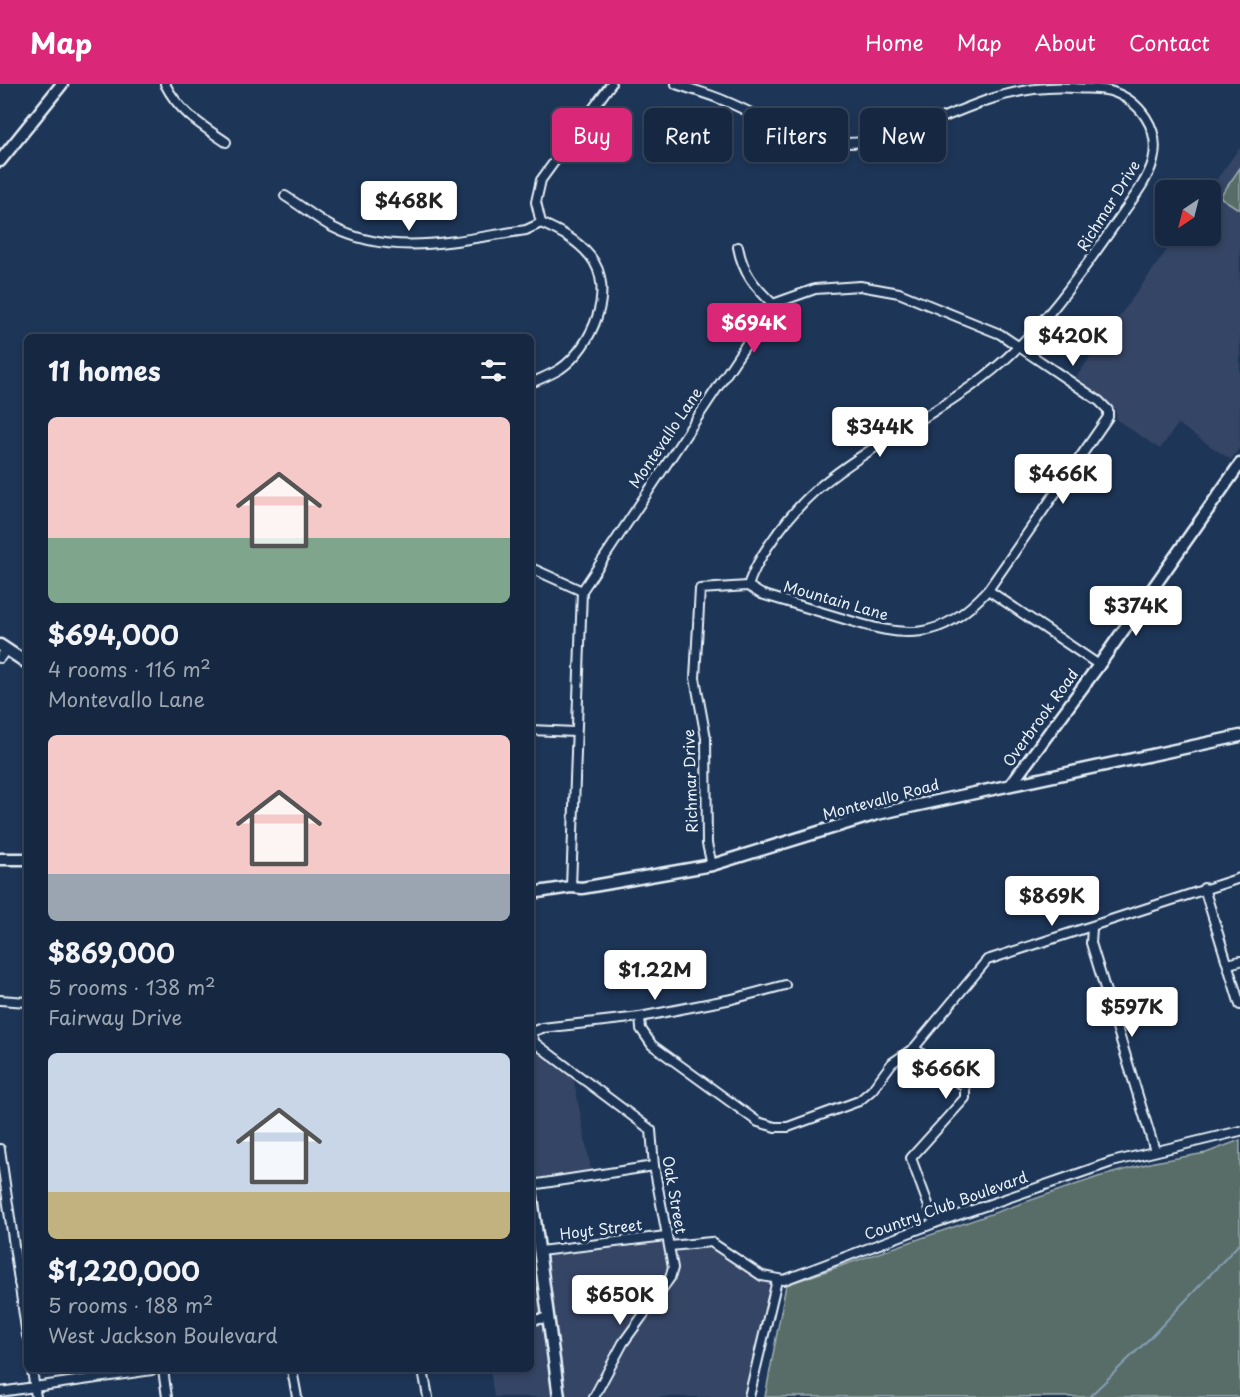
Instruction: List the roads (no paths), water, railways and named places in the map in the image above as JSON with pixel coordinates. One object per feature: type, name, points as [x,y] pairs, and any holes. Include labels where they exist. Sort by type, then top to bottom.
[{"type":"main road","points":[[0,161],[62,84]]},
{"type":"main road","name":"Overbrook Road","points":[[1012,783],[1238,470]]},
{"type":"main road","points":[[2,651],[24,662]]},
{"type":"main road","name":"Montevallo Road","points":[[534,892],[571,886],[582,888],[712,865],[877,814],[1012,783],[1240,736]]},
{"type":"main road","points":[[0,858],[24,859]]},
{"type":"main road","points":[[534,1208],[559,1397]]},
{"type":"street","points":[[165,84],[174,102],[193,120],[226,142]]},
{"type":"street","points":[[541,223],[536,202],[541,180],[611,84]]},
{"type":"street","name":"Richmar Drive","points":[[676,84],[723,100],[805,136],[835,144],[869,142],[912,131],[985,101],[1017,91],[1066,88],[1108,90],[1131,100],[1146,115],[1154,139],[1153,160],[1143,183],[1076,282],[986,376],[929,416],[866,452],[816,490],[790,517],[753,570],[748,586]]},
{"type":"street","points":[[285,196],[333,227],[385,244],[422,246],[526,230],[541,223],[569,236],[590,256],[596,266],[601,288],[598,316],[577,353],[560,369],[534,382]]},
{"type":"street","points":[[738,247],[742,266],[751,283],[773,304],[782,303],[815,289],[860,286],[899,293],[1000,334],[1018,345]]},
{"type":"street","name":"Montevallo Lane","points":[[582,591],[773,304]]},
{"type":"street","name":"Mountain Lane","points":[[700,589],[748,586],[772,597],[870,627],[902,633],[925,632],[945,625],[969,611],[988,590],[1103,426],[1108,410],[1018,345]]},
{"type":"street","points":[[534,569],[582,591],[571,886]]},
{"type":"street","name":"Richmar Drive","points":[[700,589],[695,678],[706,738],[707,844],[712,865]]},
{"type":"street","points":[[988,590],[1099,665]]},
{"type":"street","points":[[534,730],[575,732]]},
{"type":"street","points":[[640,1017],[641,1029],[652,1045],[758,1122],[775,1128],[809,1121],[859,1101],[872,1090],[892,1063],[914,1048],[987,960],[1092,928],[1147,906],[1240,878]]},
{"type":"street","points":[[1204,888],[1240,1005]]},
{"type":"street","points":[[1092,928],[1091,943],[1155,1152]]},
{"type":"street","points":[[1228,964],[1240,961]]},
{"type":"street","points":[[534,1032],[543,1028],[640,1017],[732,999],[785,985]]},
{"type":"street","points":[[0,1000],[24,1002]]},
{"type":"street","name":"Oak Street","points":[[534,1040],[651,1130],[654,1166],[674,1268],[670,1278],[623,1343],[594,1397]]},
{"type":"street","points":[[914,1048],[965,1087],[964,1098],[911,1158],[935,1223]]},
{"type":"street","name":"Country Club Boulevard","points":[[777,1280],[794,1277],[935,1223],[1112,1162],[1240,1131]]},
{"type":"street","points":[[0,1149],[24,1316]]},
{"type":"street","points":[[534,1186],[654,1166]]},
{"type":"street","name":"Hoyt Street","points":[[540,1251],[666,1236]]},
{"type":"street","points":[[670,1246],[711,1242],[762,1276],[777,1280],[749,1397]]},
{"type":"street","points":[[19,1282],[24,1275]]},
{"type":"street","points":[[534,1320],[549,1318]]},
{"type":"street","points":[[32,1372],[36,1397]]},
{"type":"street","points":[[0,1392],[138,1372]]},
{"type":"street","points":[[163,1372],[167,1397]]},
{"type":"street","points":[[292,1372],[297,1397]]},
{"type":"street","points":[[423,1372],[428,1397]]},
{"type":"waterway","points":[[1089,1397],[1150,1338],[1240,1243]]}]
